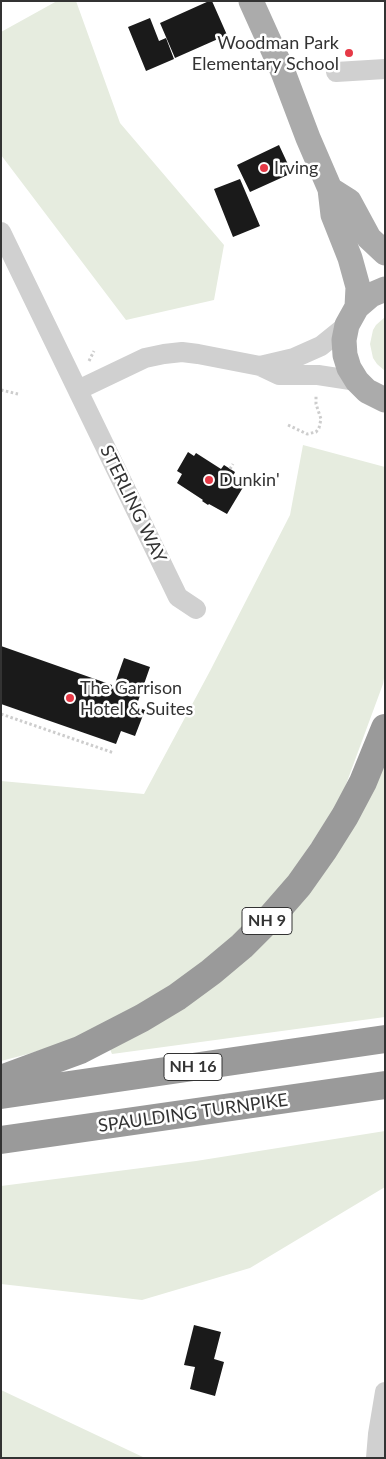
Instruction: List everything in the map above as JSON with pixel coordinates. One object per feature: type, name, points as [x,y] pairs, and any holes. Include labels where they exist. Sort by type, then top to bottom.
[{"type":"highway","name":"NH 9","points":[[1,1079],[80,1050],[142,1018],[184,992],[242,946],[299,885],[323,851],[363,782],[385,728]]},
{"type":"highway","name":"NH 16","points":[[1,1095],[385,1039]]},
{"type":"highway","name":"SPAULDING TURNPIKE","points":[[1,1140],[385,1085]]},
{"type":"main road","points":[[251,1],[283,72],[330,189],[333,215],[350,258],[358,287],[352,316],[344,340],[349,368],[356,381],[383,402]]},
{"type":"main road","points":[[330,189],[350,201],[369,238],[385,253]]},
{"type":"main road","points":[[352,316],[371,295],[385,290]]},
{"type":"street","points":[[336,72],[385,69]]},
{"type":"street","name":"STERLING WAY","points":[[1,232],[178,597],[196,609]]},
{"type":"street","points":[[260,366],[294,358],[321,346],[352,316]]},
{"type":"street","points":[[78,390],[145,358],[164,354],[198,354],[260,366],[280,375],[318,375],[356,381]]},
{"type":"street","points":[[376,1458],[384,1398]]},
{"type":"path","points":[[89,362],[94,351]]},
{"type":"path","points":[[1,390],[18,394]]},
{"type":"path","points":[[288,425],[307,434],[312,434],[320,428],[321,420],[315,397],[317,390]]},
{"type":"path","points":[[230,468],[233,464]]},
{"type":"path","points":[[1,714],[114,753]]},
{"type":"shaded area","points":[[57,1],[76,1],[120,123],[224,245],[214,300],[126,320],[1,155],[1,32]]},
{"type":"shaded area","points":[[385,317],[385,371],[373,358],[370,344],[373,330]]},
{"type":"shaded area","points":[[303,445],[385,467],[385,672],[383,684],[341,798],[287,880],[234,939],[171,989],[66,1042],[1,1061],[1,781],[144,794],[290,515]]},
{"type":"shaded area","points":[[385,756],[385,1017],[112,1054],[109,1047],[206,989]]},
{"type":"shaded area","points":[[385,1131],[385,1187],[250,1268],[142,1300],[1,1284],[1,1186],[196,1161]]},
{"type":"shaded area","points":[[1,1390],[145,1458],[1,1458]]},
{"type":"building","points":[[212,1],[227,35],[175,58],[160,23]]},
{"type":"building","points":[[150,18],[159,41],[166,38],[174,59],[146,71],[128,27]]},
{"type":"building","points":[[279,145],[292,173],[250,192],[237,165]]},
{"type":"building","points":[[240,179],[260,226],[233,237],[214,189]]},
{"type":"building","name":"Dunkin'","points":[[188,452],[194,456],[196,453],[221,469],[224,465],[235,472],[233,476],[245,484],[227,514],[208,505],[177,483],[182,474],[177,471]]},
{"type":"building","name":"The Garrison Hotel & Suites","points":[[1,646],[112,685],[111,688],[113,689],[124,658],[150,667],[136,707],[145,710],[135,736],[121,731],[116,744],[1,704]]},
{"type":"building","points":[[194,1325],[221,1332],[214,1359],[224,1362],[215,1396],[190,1389],[195,1367],[184,1365]]},
{"type":"place","name":"Woodman Park Elementary School","points":[[349,53]]},
{"type":"place","name":"Irving","points":[[264,168]]},
{"type":"place","name":"Dunkin'","points":[[209,480]]},
{"type":"place","name":"The Garrison Hotel & Suites","points":[[70,698]]}]
